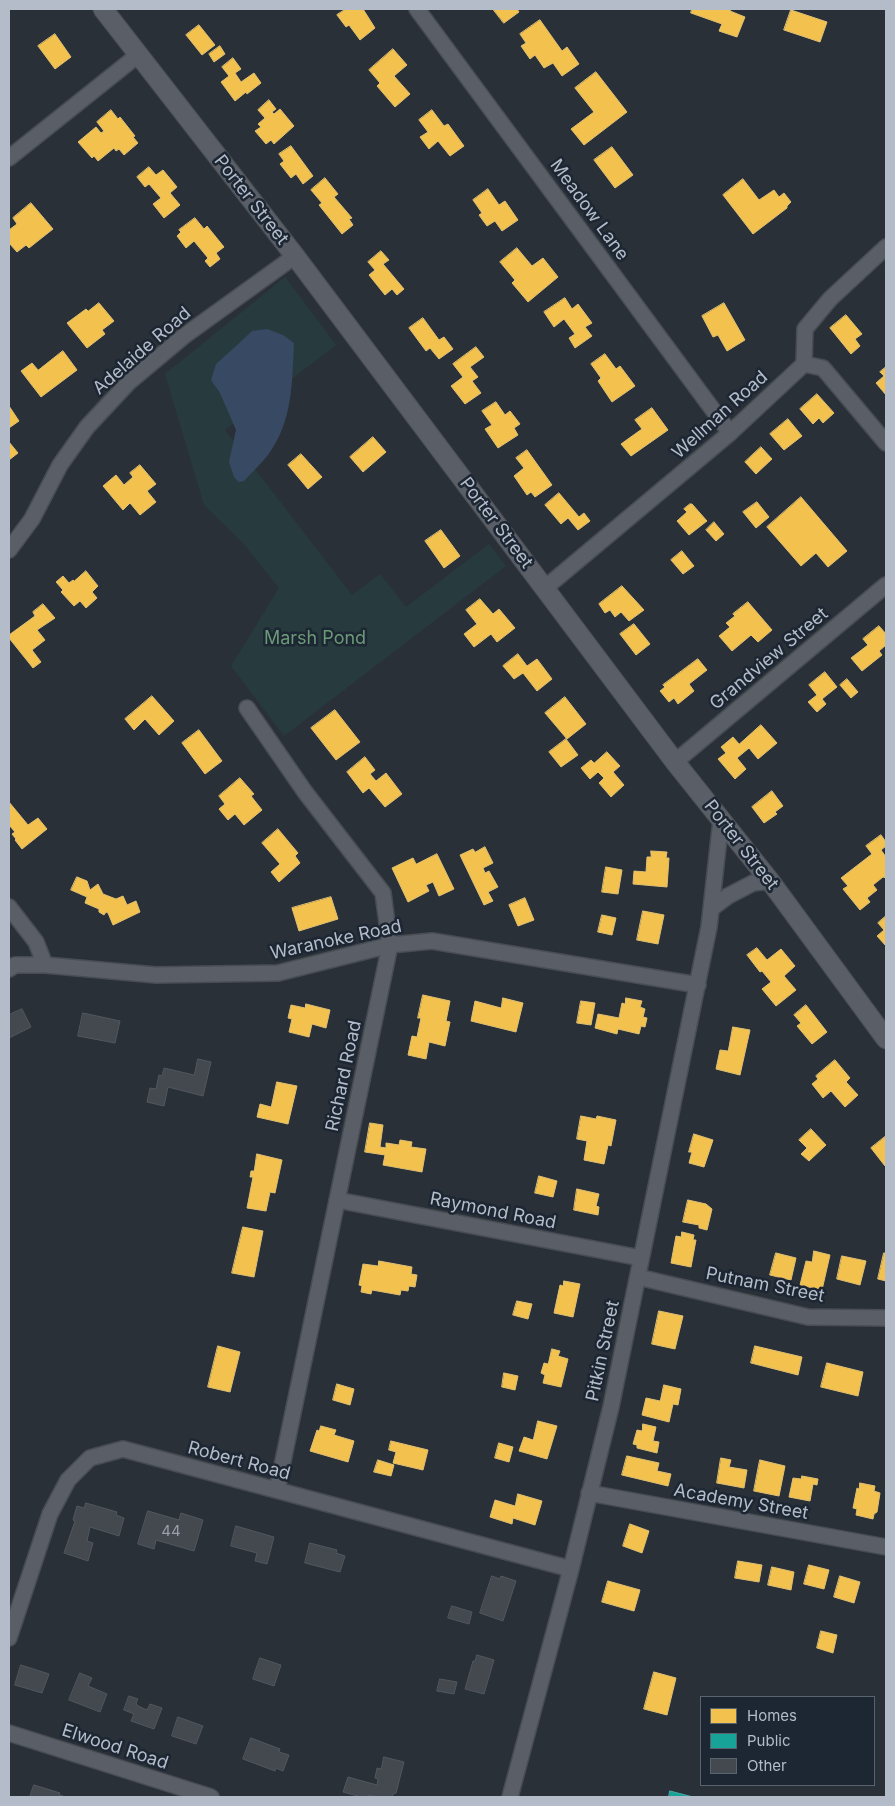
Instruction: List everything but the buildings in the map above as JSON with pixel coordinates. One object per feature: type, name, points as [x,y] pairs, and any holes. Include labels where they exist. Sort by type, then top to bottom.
[{"type":"street","name":"Porter Street","points":[[103,9],[295,256],[675,762],[770,881],[886,1039]]},
{"type":"street","name":"Meadow Lane","points":[[417,9],[730,434]]},
{"type":"street","points":[[9,158],[138,55]]},
{"type":"street","points":[[886,247],[830,300],[805,329],[804,364],[823,368],[886,444]]},
{"type":"street","name":"Adelaide Road","points":[[9,550],[32,519],[60,465],[87,427],[129,382],[184,336],[295,256]]},
{"type":"street","name":"Wellman Road","points":[[545,588],[730,434],[804,364]]},
{"type":"street","name":"Grandview Street","points":[[675,762],[886,585]]},
{"type":"street","name":"Richard Road","points":[[247,708],[305,792],[383,893],[390,945],[277,1490]]},
{"type":"street","name":"Pitkin Street","points":[[510,1797],[611,1407],[698,985],[712,908],[721,820]]},
{"type":"street","points":[[712,908],[728,896],[753,883],[770,881]]},
{"type":"street","points":[[9,907],[36,942],[44,965]]},
{"type":"street","name":"Waranoke Road","points":[[9,969],[15,965],[44,965],[156,975],[278,974],[390,945],[432,941],[698,985]]},
{"type":"street","name":"Raymond Road","points":[[338,1200],[641,1258]]},
{"type":"street","name":"Putnam Street","points":[[638,1277],[808,1317],[886,1318]]},
{"type":"street","name":"Robert Road","points":[[9,1638],[50,1514],[68,1480],[90,1458],[123,1449],[570,1569]]},
{"type":"street","name":"Academy Street","points":[[589,1493],[886,1547]]},
{"type":"street","name":"Elwood Road","points":[[9,1733],[211,1797]]},
{"type":"green space","name":"Marsh Pond","points":[[285,277],[336,345],[225,430],[352,595],[380,574],[406,607],[489,544],[506,566],[284,736],[231,666],[279,588],[242,542],[204,505],[165,374]]},
{"type":"water","points":[[267,329],[283,335],[294,343],[290,401],[282,429],[268,455],[244,481],[239,482],[234,477],[229,462],[236,430],[220,393],[211,380],[216,364],[252,331]]}]
